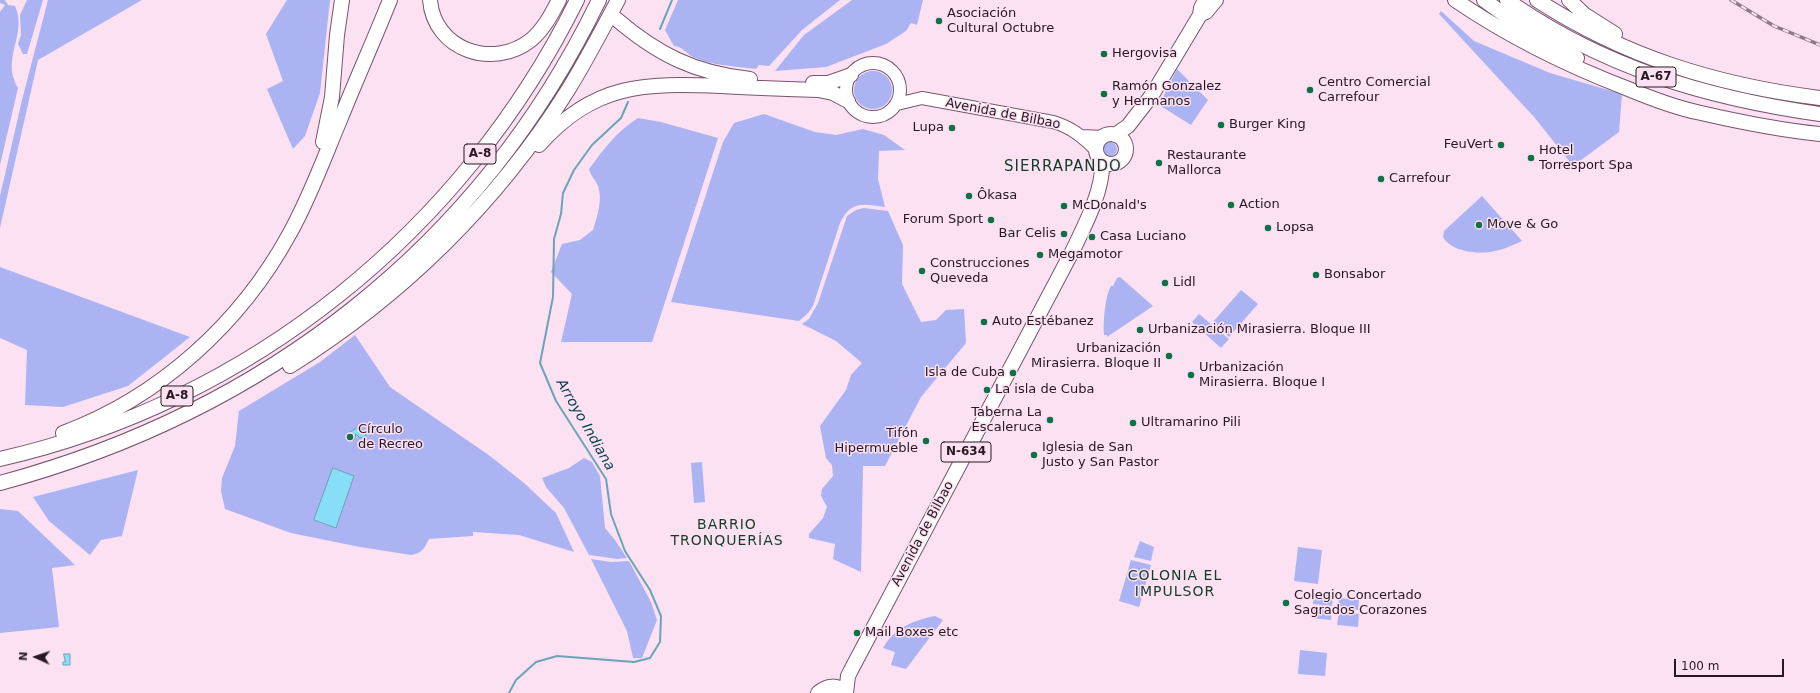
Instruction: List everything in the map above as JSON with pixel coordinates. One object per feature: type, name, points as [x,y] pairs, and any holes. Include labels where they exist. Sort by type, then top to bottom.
[{"type":"highway","points":[[309,187],[330,114],[342,0]]},
{"type":"highway","points":[[0,453],[79,427],[135,398],[192,356],[221,329],[250,295],[273,262],[297,214],[390,0]]},
{"type":"highway","points":[[430,0],[433,16],[447,39],[457,46],[470,51],[493,54],[513,50],[530,41],[549,20],[559,0]]},
{"type":"highway","name":"A-8","points":[[0,459],[91,433],[168,401],[221,374],[271,344],[352,285],[415,227],[482,151],[507,120],[560,35],[577,0]]},
{"type":"highway","name":"A-8","points":[[0,483],[52,468],[77,464],[114,452],[196,417],[260,385],[299,361],[365,306],[461,207],[490,173],[526,126],[550,88],[577,43],[599,0]]},
{"type":"highway","points":[[456,234],[545,125],[580,70],[618,0]]},
{"type":"highway","name":"N-634","points":[[1113,137],[1126,150],[1123,157],[1117,163],[1103,159],[1098,142],[1113,137],[1128,126],[1155,91],[1200,15],[1201,8],[1205,0]]},
{"type":"highway","name":"N-634","points":[[1200,15],[1206,12],[1216,0]]},
{"type":"highway","points":[[1455,0],[1522,41],[1585,71],[1658,100],[1701,113],[1768,127],[1820,134]]},
{"type":"highway","points":[[1484,0],[1519,25],[1587,64],[1638,86],[1718,116]]},
{"type":"highway","name":"A-67","points":[[1507,0],[1568,39],[1605,57],[1641,71],[1717,94],[1820,114]]},
{"type":"highway","name":"A-67","points":[[1537,0],[1596,34],[1638,53],[1698,74],[1748,87],[1820,98]]},
{"type":"highway","points":[[1569,0],[1595,22],[1623,39],[1684,64],[1748,87]]},
{"type":"highway","points":[[615,18],[654,48],[690,66],[739,78],[819,83],[834,81],[851,75]]},
{"type":"highway","points":[[819,83],[847,98]]},
{"type":"highway","points":[[365,306],[425,264],[477,216],[541,143],[562,122],[589,103],[608,94],[642,87],[686,85],[818,90],[847,98]]},
{"type":"highway","name":"Avenida de Bilbao","points":[[842,691],[848,676],[1070,256],[1088,217],[1101,177],[1103,159]]},
{"type":"highway","name":"N-634","points":[[818,693],[828,687],[842,691]]},
{"type":"main road","points":[[878,64],[893,72],[900,85],[900,94],[897,104],[887,114],[872,118],[866,117],[855,111],[847,98],[847,81],[862,65],[878,64]]},
{"type":"main road","points":[[900,85],[911,90],[922,98]]},
{"type":"main road","points":[[897,104],[922,98]]},
{"type":"main road","name":"Avenida de Bilbao","points":[[922,98],[1053,122],[1062,125],[1082,136]]},
{"type":"main road","points":[[1082,136],[1113,137]]},
{"type":"main road","points":[[1082,136],[1103,159]]},
{"type":"shaded area","points":[[0,0],[5,0],[8,5],[15,6],[18,17],[17,37],[12,67],[13,77],[18,88],[0,165],[0,12],[5,5],[0,3]]},
{"type":"shaded area","points":[[27,0],[43,0],[27,54],[23,54],[18,44],[21,35],[20,15]]},
{"type":"shaded area","points":[[48,0],[142,0],[38,60],[0,228],[0,196],[22,100]]},
{"type":"shaded area","points":[[287,0],[330,0],[320,93],[305,136],[293,149],[267,89],[283,81],[266,34]]},
{"type":"shaded area","points":[[678,0],[840,0],[802,30],[769,66],[759,65],[756,69],[700,60],[674,46],[665,30]]},
{"type":"shaded area","points":[[852,0],[923,0],[917,25],[911,23],[906,31],[886,44],[826,67],[775,71],[804,35]]},
{"type":"shaded area","points":[[1441,11],[1474,41],[1550,73],[1622,94],[1619,132],[1573,166],[1535,118],[1439,14]]},
{"type":"shaded area","points":[[1177,69],[1208,100],[1191,125],[1159,105]]},
{"type":"shaded area","points":[[873,71],[886,77],[892,90],[886,103],[873,109],[860,103],[854,90],[860,77]]},
{"type":"shaded area","points":[[764,114],[815,132],[836,135],[863,129],[884,135],[905,150],[879,151],[878,179],[885,207],[858,205],[849,210],[844,216],[840,223],[813,306],[799,321],[671,302],[723,142],[734,123]]},
{"type":"shaded area","points":[[638,118],[661,122],[718,138],[652,342],[561,342],[572,294],[551,272],[562,244],[580,240],[593,230],[599,208],[600,197],[598,186],[589,169],[617,135]]},
{"type":"shaded area","points":[[1110,142],[1115,144],[1117,149],[1115,154],[1110,156],[1105,154],[1103,149],[1105,144]]},
{"type":"shaded area","name":"Move & Go","points":[[1482,196],[1522,241],[1509,247],[1482,253],[1459,249],[1447,242],[1443,237],[1444,231]]},
{"type":"shaded area","points":[[864,208],[888,211],[903,245],[902,284],[921,322],[936,320],[946,310],[964,309],[966,343],[921,397],[885,466],[863,466],[861,572],[833,559],[835,544],[809,538],[809,534],[823,518],[827,507],[821,496],[822,489],[833,476],[832,465],[826,458],[820,426],[846,390],[851,375],[862,363],[836,341],[802,324],[809,319],[818,303],[847,216],[856,210]]},
{"type":"shaded area","points":[[0,267],[190,337],[128,386],[63,407],[25,405],[27,350],[0,338]]},
{"type":"shaded area","points":[[1120,277],[1153,306],[1107,337],[1107,335],[1104,335],[1104,330],[1107,296],[1111,286],[1113,286],[1117,278]]},
{"type":"shaded area","points":[[1241,290],[1258,304],[1229,337],[1213,322]]},
{"type":"shaded area","points":[[1199,314],[1229,339],[1221,348],[1192,322]]},
{"type":"shaded area","name":"Círculo de Recreo","points":[[355,335],[390,387],[490,456],[524,483],[556,513],[574,552],[519,535],[473,532],[473,536],[429,539],[422,550],[411,555],[360,547],[291,533],[225,509],[221,491],[222,478],[235,446],[239,411],[320,362]]},
{"type":"shaded area","points":[[357,428],[363,430],[366,436],[360,438],[356,434],[354,440],[350,440],[349,433]]},
{"type":"shaded area","points":[[584,458],[592,462],[600,476],[605,528],[627,558],[617,559],[589,555],[564,508],[546,487],[542,478],[569,468]]},
{"type":"shaded area","points":[[702,462],[705,502],[694,503],[691,463]]},
{"type":"shaded area","points":[[333,468],[354,476],[336,528],[314,520]]},
{"type":"shaded area","points":[[138,470],[122,536],[101,540],[90,555],[49,521],[33,497]]},
{"type":"shaded area","points":[[0,509],[18,511],[75,565],[52,568],[59,627],[0,633]]},
{"type":"shaded area","points":[[1140,541],[1154,547],[1151,561],[1134,557]]},
{"type":"shaded area","points":[[1298,547],[1322,550],[1318,584],[1294,581]]},
{"type":"shaded area","points":[[591,559],[611,562],[629,561],[651,602],[657,620],[642,658],[633,658],[627,631]]},
{"type":"shaded area","points":[[1131,560],[1151,565],[1139,607],[1119,601]]},
{"type":"shaded area","points":[[1313,594],[1333,596],[1332,606],[1313,604]]},
{"type":"shaded area","points":[[1339,598],[1359,600],[1358,610],[1338,608]]},
{"type":"shaded area","points":[[1312,608],[1332,610],[1331,620],[1311,618]]},
{"type":"shaded area","points":[[1339,612],[1359,614],[1358,627],[1337,625]]},
{"type":"shaded area","points":[[935,616],[943,620],[906,669],[891,665],[895,652],[883,648],[893,635],[905,626]]},
{"type":"shaded area","points":[[1300,650],[1327,653],[1325,676],[1298,674]]},
{"type":"shaded area","points":[[64,654],[70,654],[70,665],[63,665],[63,662],[65,662]]},
{"type":"waterway","name":"Arroyo Indiana","points":[[660,29],[672,0]]},
{"type":"waterway","name":"Arroyo Indiana","points":[[509,693],[516,680],[536,662],[557,656],[634,662],[650,658],[660,642],[661,616],[650,590],[625,551],[611,514],[606,479],[556,401],[540,363],[553,297],[554,239],[561,214],[563,193],[574,170],[592,145],[621,118],[628,102]]},
{"type":"railway","points":[[1731,0],[1774,26],[1820,45]]},
{"type":"place","name":"Asociación Cultural Octubre","points":[[939,21]]},
{"type":"place","name":"Hergovisa","points":[[1104,54]]},
{"type":"place","name":"Centro Comercial Carrefour","points":[[1310,90]]},
{"type":"place","name":"Ramón Gonzalez y Hermanos","points":[[1104,94]]},
{"type":"place","name":"Burger King","points":[[1221,125]]},
{"type":"place","name":"Lupa","points":[[952,128]]},
{"type":"place","name":"FeuVert","points":[[1501,145]]},
{"type":"place","name":"Hotel Torresport Spa","points":[[1531,158]]},
{"type":"place","name":"Restaurante Mallorca","points":[[1159,163]]},
{"type":"place","name":"Carrefour","points":[[1381,179]]},
{"type":"place","name":"Ôkasa","points":[[969,196]]},
{"type":"place","name":"Action","points":[[1231,205]]},
{"type":"place","name":"McDonald's","points":[[1064,206]]},
{"type":"place","name":"Forum Sport","points":[[991,220]]},
{"type":"place","name":"Move & Go","points":[[1479,225]]},
{"type":"place","name":"Lopsa","points":[[1268,228]]},
{"type":"place","name":"Bar Celis","points":[[1064,234]]},
{"type":"place","name":"Casa Luciano","points":[[1092,237]]},
{"type":"place","name":"Megamotor","points":[[1040,255]]},
{"type":"place","name":"Construcciones Queveda","points":[[922,271]]},
{"type":"place","name":"Bonsabor","points":[[1316,275]]},
{"type":"place","name":"Lidl","points":[[1165,283]]},
{"type":"place","name":"Auto Estébanez","points":[[984,322]]},
{"type":"place","name":"Urbanización Mirasierra. Bloque III","points":[[1140,330]]},
{"type":"place","name":"Urbanización Mirasierra. Bloque II","points":[[1169,356]]},
{"type":"place","name":"Isla de Cuba","points":[[1013,373]]},
{"type":"place","name":"Urbanización Mirasierra. Bloque I","points":[[1191,375]]},
{"type":"place","name":"La isla de Cuba","points":[[987,390]]},
{"type":"place","name":"Taberna La Escaleruca","points":[[1050,420]]},
{"type":"place","name":"Ultramarino Pili","points":[[1133,423]]},
{"type":"place","name":"Círculo de Recreo","points":[[350,437]]},
{"type":"place","name":"Tifón Hipermueble","points":[[926,441]]},
{"type":"place","name":"Iglesia de San Justo y San Pastor","points":[[1034,455]]},
{"type":"place","name":"Colegio Concertado Sagrados Corazones","points":[[1286,603]]},
{"type":"place","name":"Mail Boxes etc","points":[[857,633]]},
{"type":"district","name":"SIERRAPANDO","points":[[1063,167]]},
{"type":"district","name":"BARRIO TRONQUERÍAS","points":[[727,534]]},
{"type":"district","name":"COLONIA EL IMPULSOR","points":[[1175,584]]}]
